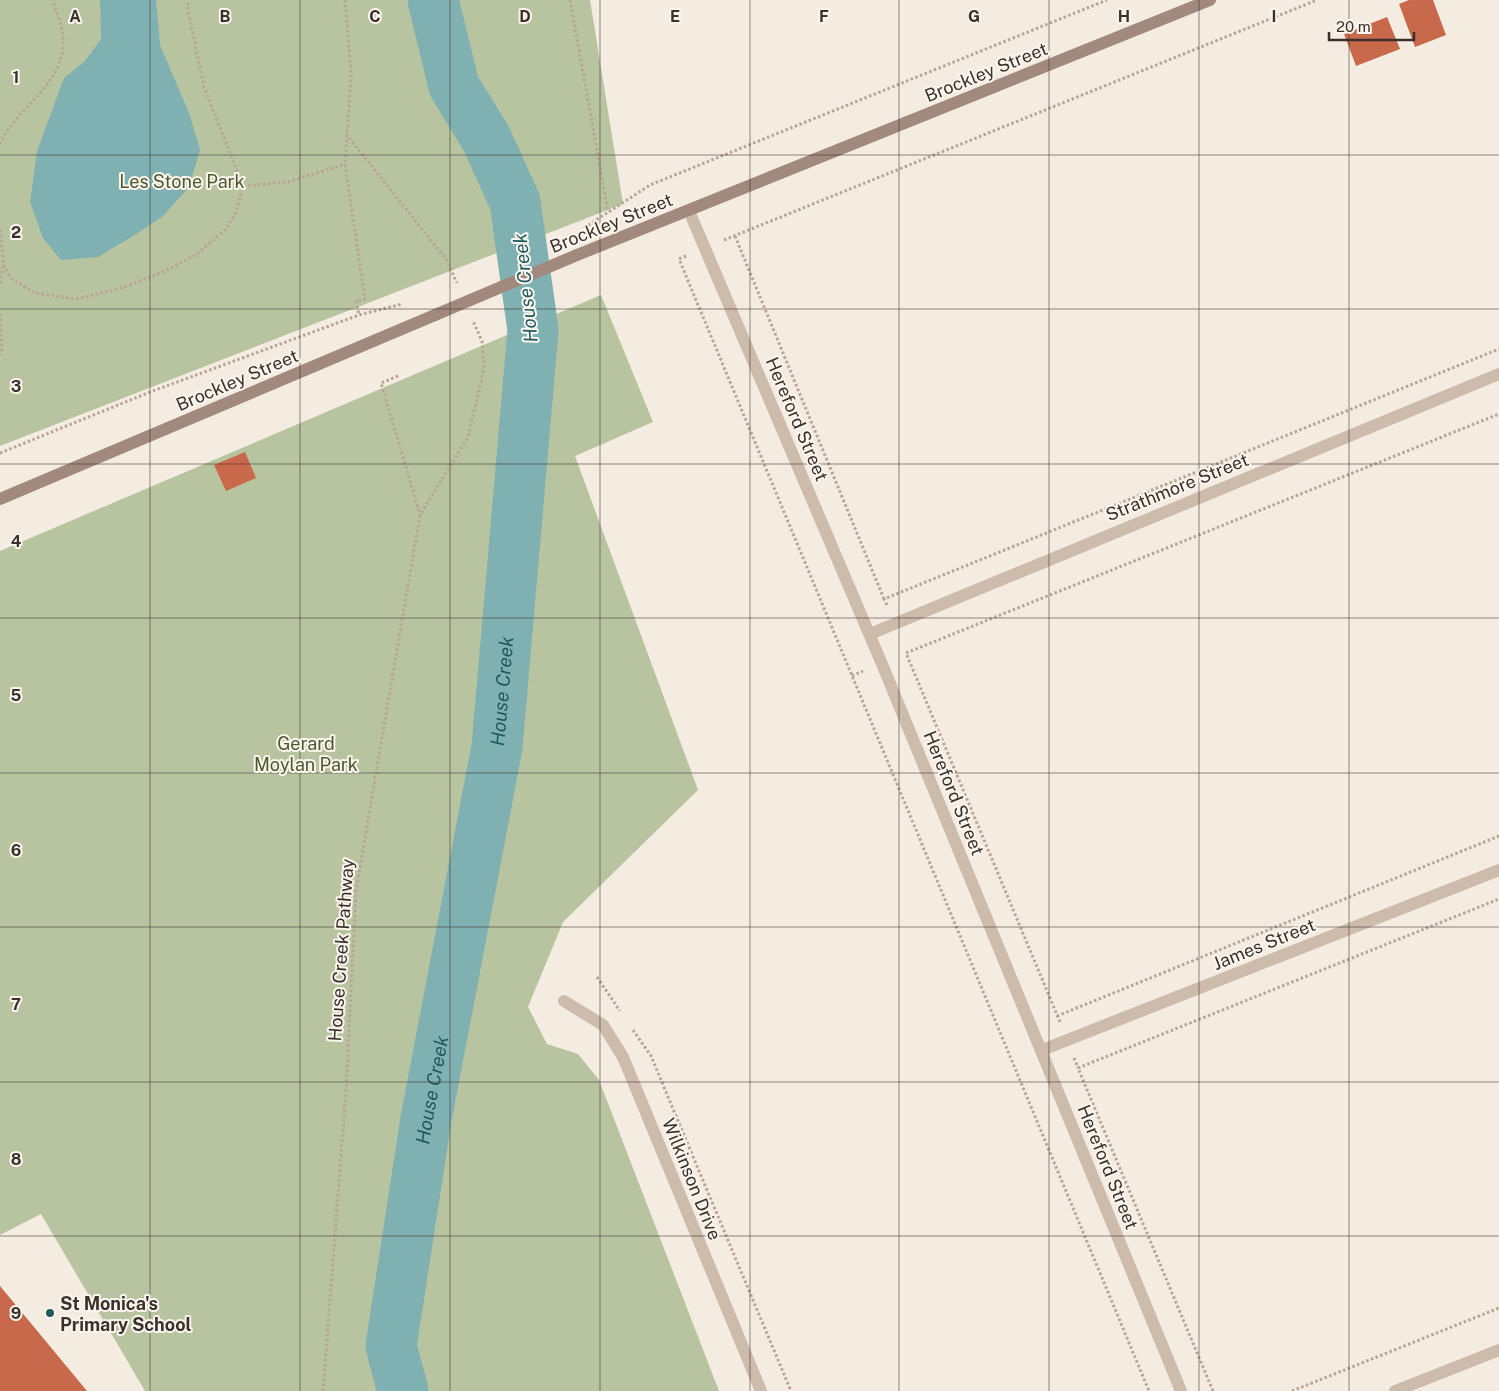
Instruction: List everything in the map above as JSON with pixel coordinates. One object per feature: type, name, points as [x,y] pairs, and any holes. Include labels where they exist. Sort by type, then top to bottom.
[{"type":"main road","name":"Brockley Street","points":[[0,499],[577,255],[1210,0]]},
{"type":"street","name":"Hereford Street","points":[[688,211],[870,634],[1181,1391]]},
{"type":"street","name":"Strathmore Street","points":[[870,634],[1499,374]]},
{"type":"street","name":"James Street","points":[[1042,1050],[1499,870]]},
{"type":"street","name":"Wilkinson Drive","points":[[564,1001],[603,1025],[623,1057],[761,1391]]},
{"type":"street","points":[[1395,1391],[1499,1350]]},
{"type":"path","points":[[0,144],[6,129],[36,99],[58,67],[63,38],[53,0]]},
{"type":"path","points":[[4,266],[11,278],[35,293],[78,299],[121,288],[162,272],[196,255],[226,229],[236,213],[243,186],[204,87],[191,30],[188,0]]},
{"type":"path","points":[[345,0],[351,74],[345,164],[364,300],[356,301],[359,315]]},
{"type":"path","points":[[570,0],[608,212],[650,185],[1107,0]]},
{"type":"path","points":[[1149,1391],[679,259],[1317,0]]},
{"type":"path","points":[[243,186],[288,182],[345,164]]},
{"type":"path","points":[[0,230],[4,266],[0,283]]},
{"type":"path","points":[[736,236],[884,599]]},
{"type":"path","points":[[0,453],[150,392],[376,310]]},
{"type":"path","points":[[0,314],[2,349],[0,355]]},
{"type":"path","name":"House Creek Pathway","points":[[323,1391],[346,1090],[356,891],[420,515],[381,383],[398,376]]},
{"type":"path","points":[[1213,1391],[906,653],[1499,414]]},
{"type":"path","points":[[1057,1016],[1499,836]]},
{"type":"path","points":[[1078,1068],[1499,899]]},
{"type":"path","points":[[597,977],[624,1017]]},
{"type":"path","points":[[630,1024],[651,1056],[791,1391]]},
{"type":"path","points":[[1292,1391],[1499,1308]]},
{"type":"green space","name":"Les Stone Park","points":[[0,0],[590,0],[623,204],[0,446]]},
{"type":"green space","name":"Gerard Moylan Park","points":[[601,295],[653,422],[575,456],[698,790],[563,922],[528,1007],[547,1044],[578,1054],[599,1080],[719,1391],[145,1391],[41,1214],[0,1235],[0,551]]},
{"type":"water","points":[[100,0],[156,0],[160,45],[189,113],[200,150],[189,187],[163,216],[98,257],[61,260],[43,238],[30,202],[37,151],[64,78],[85,61],[101,39]]},
{"type":"building","points":[[1409,0],[1433,0],[1446,35],[1415,47],[1399,4]]},
{"type":"building","points":[[1387,17],[1400,49],[1356,66],[1344,34]]},
{"type":"building","points":[[245,452],[256,478],[226,491],[214,465]]},
{"type":"building","points":[[0,1286],[87,1391],[0,1391]]},
{"type":"waterway","name":"House Creek","points":[[403,1391],[391,1346],[426,1119],[497,747],[533,330],[515,202],[486,138],[454,86],[433,0]]},
{"type":"place","name":"St Monica's Primary School","points":[[50,1313]]}]
